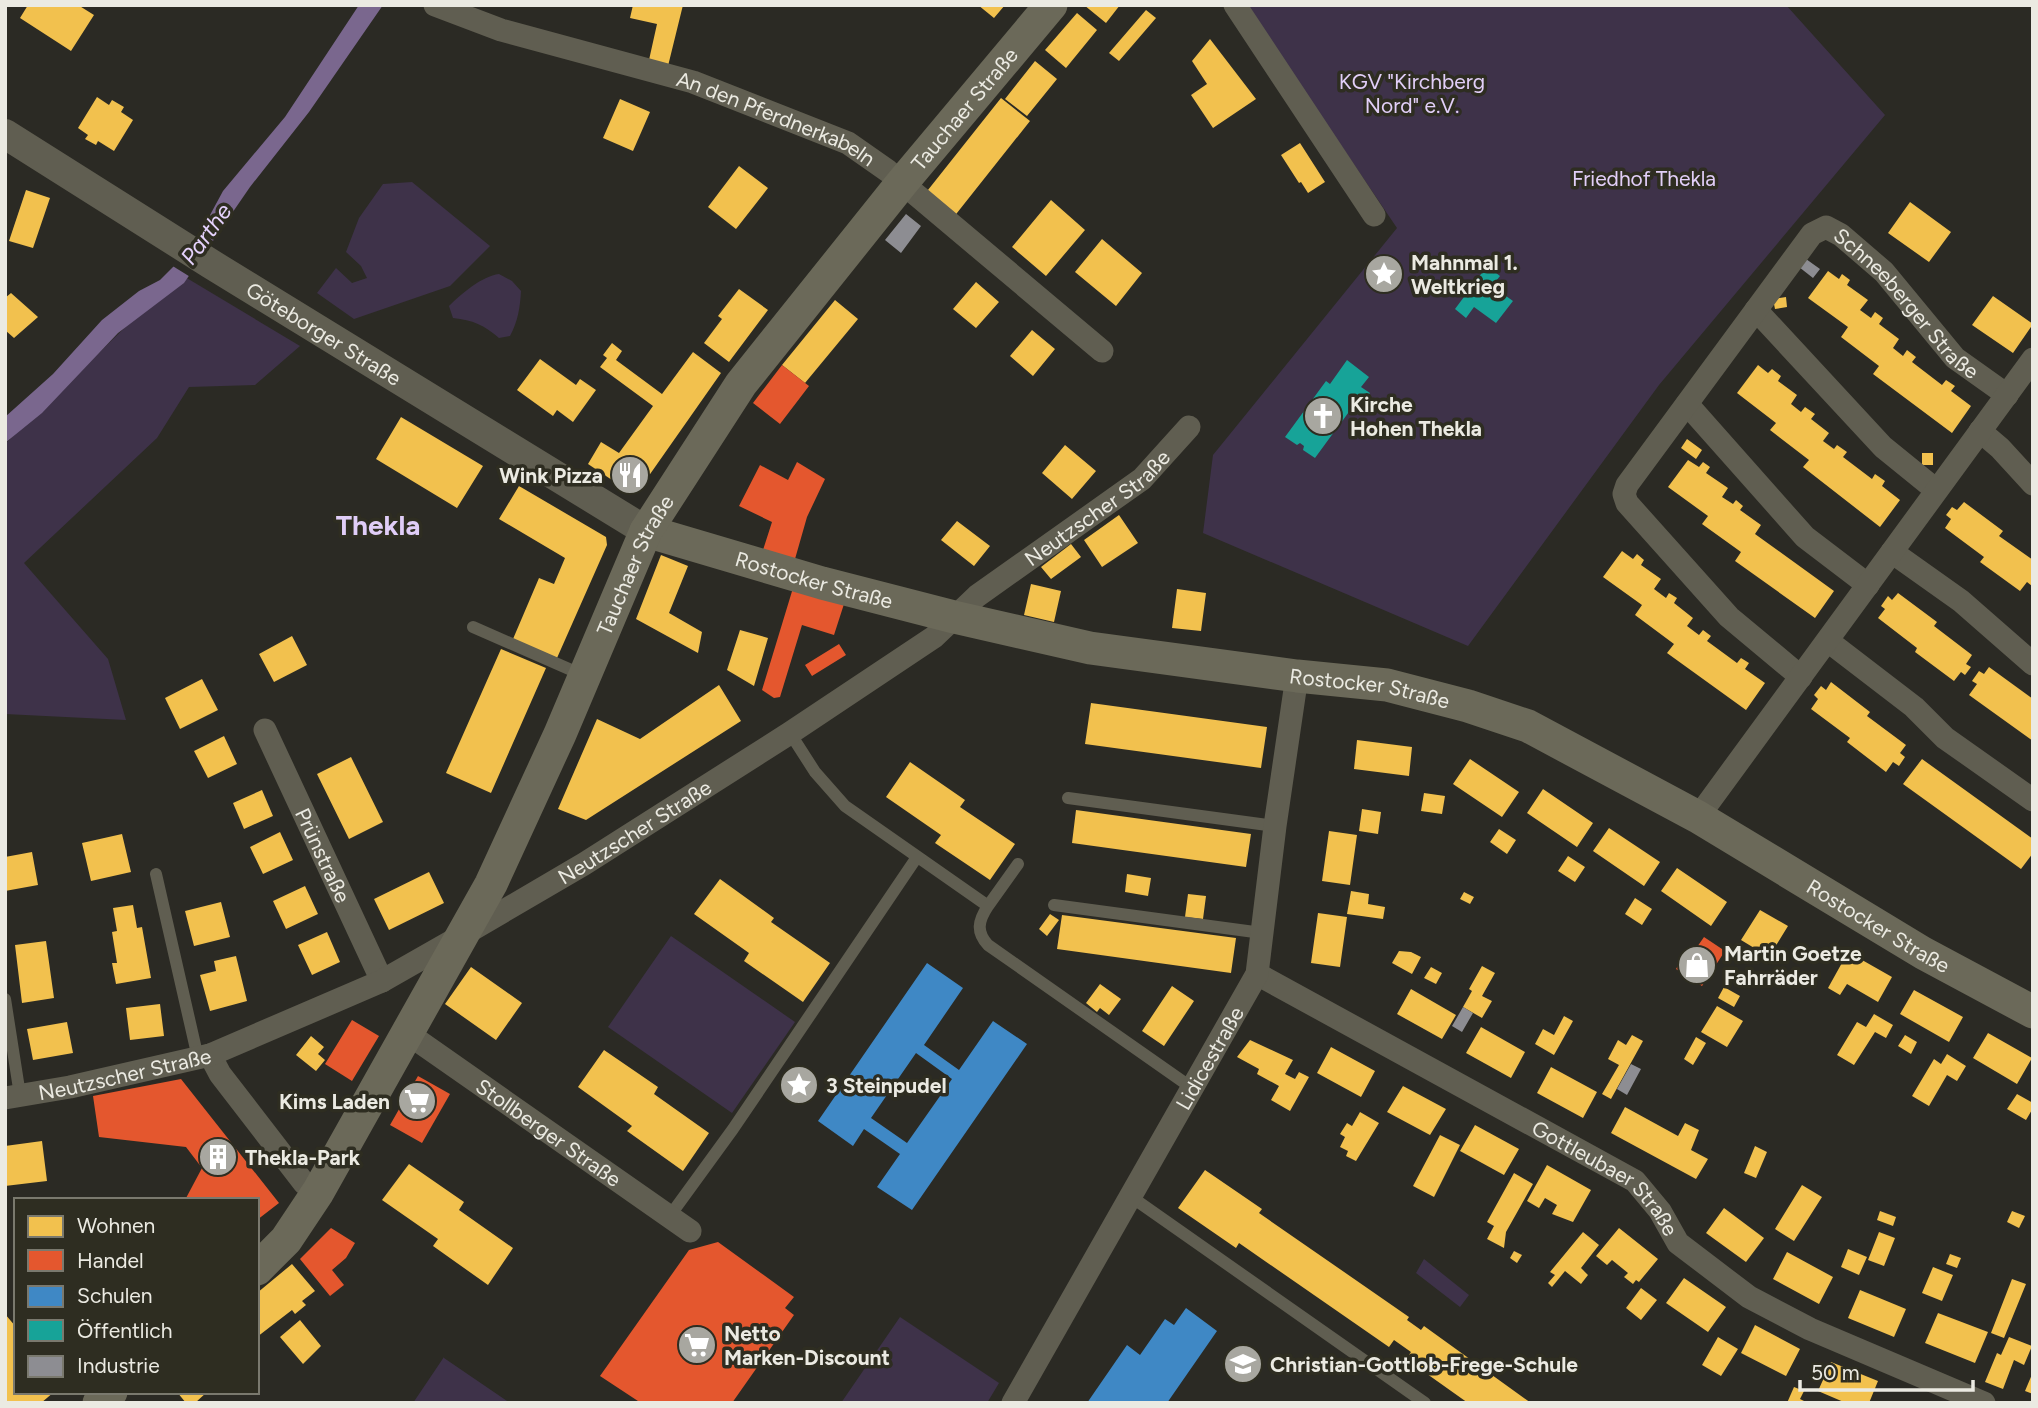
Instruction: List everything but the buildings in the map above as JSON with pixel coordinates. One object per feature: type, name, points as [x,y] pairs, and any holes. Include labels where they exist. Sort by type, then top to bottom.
[{"type":"main road","name":"Tauchaer Straße","points":[[259,1267],[286,1240],[318,1192],[491,884],[585,676],[646,531],[741,384],[901,184],[1051,5]]},
{"type":"main road","name":"Rostocker Straße","points":[[646,531],[792,575],[954,617],[1090,648],[1297,677],[1387,685],[1468,706],[1528,726],[1698,817],[1923,953],[2033,1012]]},
{"type":"street","name":"An den Pferdnerkabeln","points":[[435,5],[500,30],[693,82],[848,143],[888,171],[1102,351]]},
{"type":"street","points":[[1235,5],[1374,215]]},
{"type":"street","name":"Göteborger Straße","points":[[5,134],[158,232],[646,531]]},
{"type":"street","name":"Schneeberger Straße","points":[[1801,677],[1729,617],[1627,503],[1624,494],[1627,485],[1686,404],[1812,234],[1826,228],[1832,229],[1884,272],[1955,358],[2007,395]]},
{"type":"street","points":[[1756,310],[1883,447],[1936,490]]},
{"type":"street","points":[[1698,817],[2033,359]]},
{"type":"street","points":[[1686,404],[1805,537],[1868,585]]},
{"type":"street","name":"Neutzscher Straße","points":[[13,1096],[70,1087],[204,1056],[382,981],[584,864],[934,638],[977,596],[1142,479],[1189,427]]},
{"type":"street","points":[[1980,431],[2000,447],[2033,484]]},
{"type":"street","points":[[1892,552],[1961,601],[2033,664]]},
{"type":"street","points":[[1828,641],[1914,707],[1945,738],[2033,800]]},
{"type":"street","name":"Lidicestraße","points":[[1013,1403],[1257,974],[1297,677]]},
{"type":"street","name":"Prünstraße","points":[[265,730],[382,981]]},
{"type":"street","name":"Gottleubaer Straße","points":[[1257,974],[1635,1181],[1660,1211],[1678,1243],[1749,1297],[1810,1329],[1984,1403]]},
{"type":"street","name":"Stollberger Straße","points":[[407,1034],[690,1231]]},
{"type":"street","points":[[204,1056],[304,1183],[318,1192]]},
{"type":"lane","points":[[473,626],[585,676]]},
{"type":"lane","points":[[790,733],[814,772],[845,806],[988,906]]},
{"type":"lane","points":[[1068,798],[1275,826]]},
{"type":"lane","points":[[669,1217],[733,1129],[918,857]]},
{"type":"lane","points":[[1018,864],[978,924],[980,937],[1192,1088]]},
{"type":"lane","points":[[156,874],[204,1056]]},
{"type":"lane","points":[[1054,905],[1262,933]]},
{"type":"lane","points":[[5,999],[13,1096]]},
{"type":"lane","points":[[1130,1196],[1426,1403]]},
{"type":"green space","points":[[1246,5],[1786,5],[1885,115],[1659,385],[1468,646],[1203,533],[1213,455],[1397,228]]},
{"type":"green space","points":[[412,182],[490,246],[450,286],[354,319],[317,293],[336,268],[352,283],[367,278],[361,266],[346,252],[359,218],[383,184]]},
{"type":"green space","points":[[180,274],[300,346],[255,385],[189,387],[157,438],[24,563],[108,659],[126,720],[5,714],[5,444]]},
{"type":"green space","points":[[499,274],[512,281],[521,291],[513,330],[510,336],[499,338],[478,324],[453,318],[449,306],[479,282]]},
{"type":"green space","points":[[671,936],[795,1022],[732,1113],[608,1027]]},
{"type":"green space","points":[[1424,1259],[1469,1295],[1460,1307],[1416,1273]]},
{"type":"green space","points":[[900,1317],[999,1383],[987,1403],[841,1403]]},
{"type":"green space","points":[[444,1358],[510,1403],[413,1403]]},
{"type":"water","name":"Parthe","points":[[359,5],[383,5],[309,112],[250,187],[184,283],[118,333],[42,413],[5,443],[5,417],[53,374],[102,320],[139,291],[160,280],[178,262],[203,228],[223,191],[285,117]]},
{"type":"pier","points":[[197,230],[216,243],[192,278],[171,265]]},
{"type":"place","name":"Mahnmal 1. Weltkrieg","points":[[1384,274]]},
{"type":"place","name":"Kirche Hohen Thekla","points":[[1323,416]]},
{"type":"place","name":"Wink Pizza","points":[[630,475]]},
{"type":"place","name":"Martin Goetze Fahrräder","points":[[1697,965]]},
{"type":"place","name":"3 Steinpudel","points":[[799,1085]]},
{"type":"place","name":"Kims Laden","points":[[417,1101]]},
{"type":"place","name":"Thekla-Park","points":[[218,1157]]},
{"type":"place","name":"Netto Marken-Discount","points":[[697,1345]]},
{"type":"place","name":"Christian-Gottlob-Frege-Schule","points":[[1243,1364]]},
{"type":"district","name":"Thekla","points":[[378,525]]},
{"type":"park label","name":"KGV \"Kirchberg Nord\" e.V.","points":[[1412,93]]},
{"type":"park label","name":"Friedhof Thekla","points":[[1644,178]]}]
